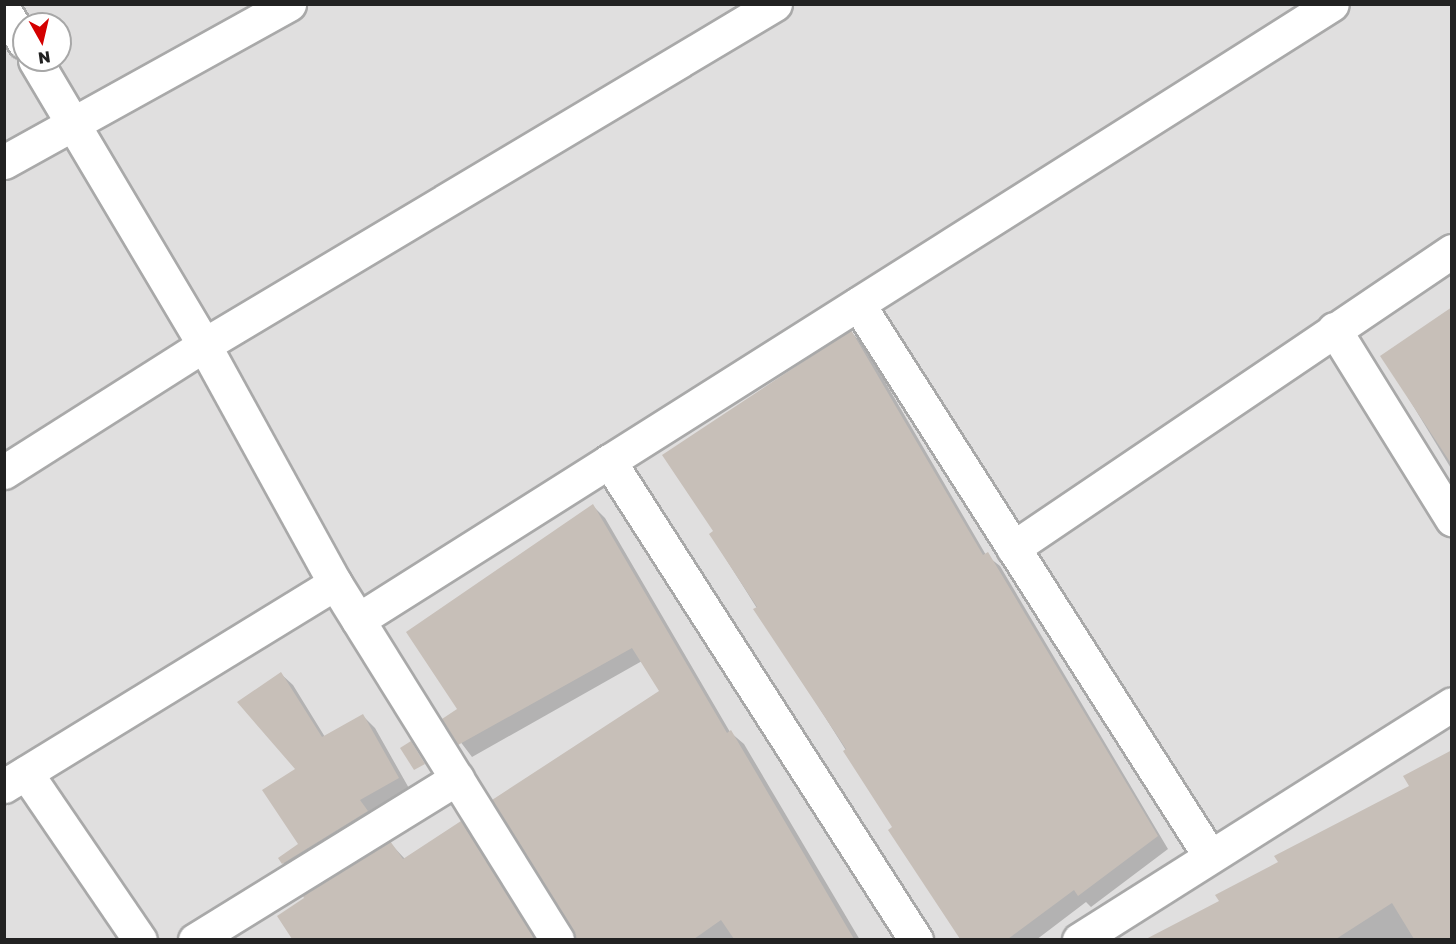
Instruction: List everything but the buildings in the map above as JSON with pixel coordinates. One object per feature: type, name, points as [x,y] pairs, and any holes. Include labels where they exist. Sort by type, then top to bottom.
[{"type":"street","points":[[4,162],[289,4]]},
{"type":"street","points":[[4,472],[204,345],[775,4]]},
{"type":"street","points":[[358,620],[1332,4]]},
{"type":"street","points":[[43,72],[75,123],[204,345],[335,583],[557,939]]},
{"type":"street","points":[[1013,548],[1452,251]]},
{"type":"street","points":[[858,304],[1210,856]]},
{"type":"street","points":[[1334,329],[1452,519]]},
{"type":"street","points":[[609,461],[916,939]]},
{"type":"street","points":[[140,939],[15,779],[335,583]]},
{"type":"street","points":[[1079,939],[1452,704]]},
{"type":"street","points":[[195,939],[457,778]]},
{"type":"shaded area","points":[[5,5],[1451,5],[1451,939],[5,939]]}]
